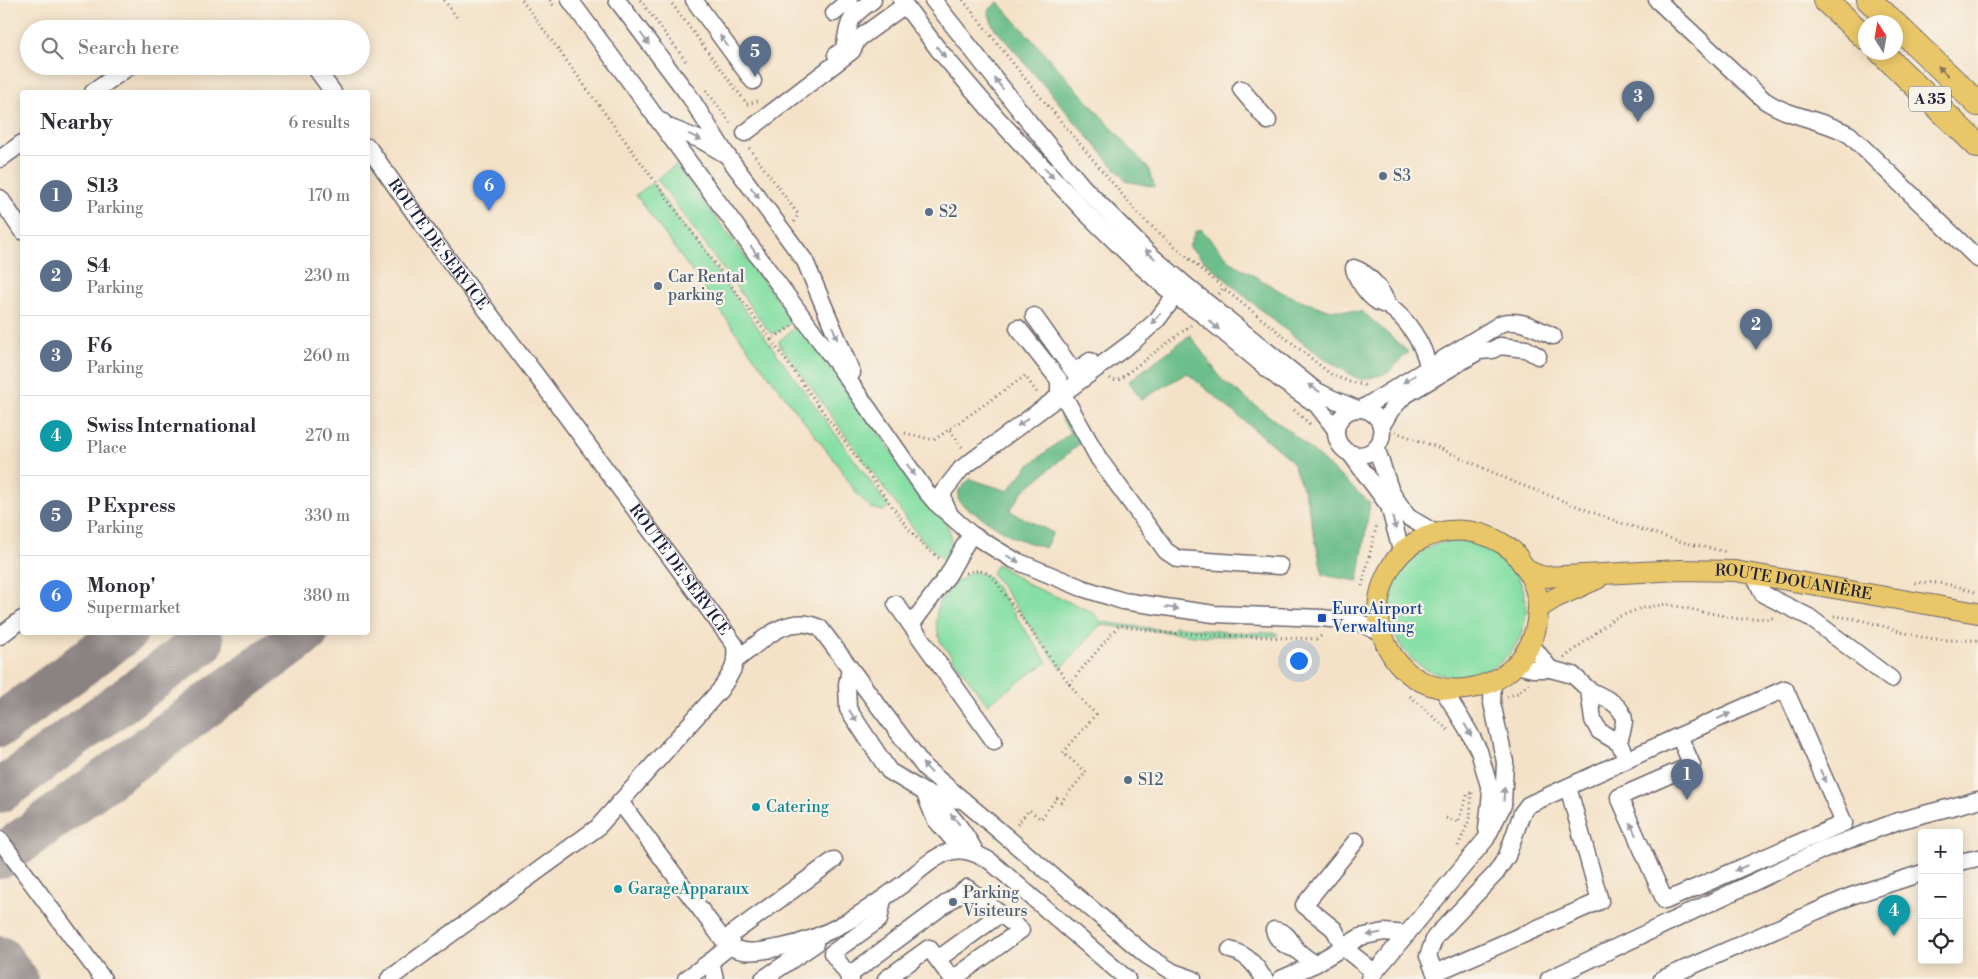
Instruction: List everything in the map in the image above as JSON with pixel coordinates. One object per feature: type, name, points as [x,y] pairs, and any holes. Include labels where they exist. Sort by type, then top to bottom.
[{"type":"highway","points":[[1825,0],[1858,31]]},
{"type":"highway","points":[[1869,0],[1885,15]]},
{"type":"highway","name":"A 35","points":[[1903,32],[1978,104]]},
{"type":"highway","name":"A 35","points":[[1889,60],[1978,146]]},
{"type":"main road","points":[[1456,530],[1478,532],[1497,540],[1514,553],[1528,569],[1536,588],[1537,626],[1531,644],[1509,672],[1493,682],[1468,689],[1442,688],[1422,681],[1404,669],[1390,653],[1381,633],[1378,608],[1382,584],[1394,562],[1412,544],[1435,533],[1456,530]]},
{"type":"main road","name":"ROUTE DOUANIÈRE","points":[[1528,569],[1544,577],[1681,570],[1735,571],[1978,613]]},
{"type":"main road","name":"ROUTE DOUANIÈRE","points":[[1538,608],[1608,574]]},
{"type":"street","points":[[571,0],[666,126],[701,140],[726,154]]},
{"type":"street","points":[[571,0],[803,318],[925,490],[950,516],[971,534],[1014,560],[1082,588],[1123,601],[1214,614],[1322,618],[1358,622],[1381,633]]},
{"type":"street","points":[[617,0],[690,97],[726,154],[805,261],[847,365],[883,430]]},
{"type":"street","points":[[694,0],[753,81]]},
{"type":"street","points":[[834,13],[849,0]]},
{"type":"street","points":[[848,50],[848,25],[854,14],[873,0]]},
{"type":"street","points":[[886,0],[856,23],[848,50],[773,104],[744,129],[906,6],[938,49],[997,118],[1084,212],[1133,260],[1181,291]]},
{"type":"street","points":[[933,0],[1083,187],[1148,253],[1181,291],[1201,319],[1282,381],[1317,405],[1336,430],[1339,444],[1350,453],[1389,506],[1402,554]]},
{"type":"street","points":[[1657,0],[1764,100],[1777,108],[1829,124],[1850,135],[1978,258]]},
{"type":"street","points":[[96,90],[117,75]]},
{"type":"street","points":[[321,75],[332,90]]},
{"type":"street","points":[[1242,89],[1268,121]]},
{"type":"street","points":[[0,158],[20,144]]},
{"type":"street","name":"ROUTE DE SERVICE","points":[[370,150],[429,234],[542,383],[730,638],[735,645],[736,660]]},
{"type":"street","points":[[0,198],[20,228]]},
{"type":"street","points":[[1354,268],[1363,271],[1385,297],[1388,306],[1410,327],[1427,358],[1428,366]]},
{"type":"street","points":[[925,490],[944,476],[960,469],[1135,340],[1157,320],[1181,291]]},
{"type":"street","points":[[1201,319],[1315,390],[1332,399],[1374,414],[1389,432]]},
{"type":"street","points":[[1336,430],[1341,417],[1347,412],[1390,399],[1404,396],[1484,345],[1502,323],[1514,320],[1524,323],[1542,347],[1526,349],[1484,345],[1428,366],[1390,399],[1389,432]]},
{"type":"street","points":[[1135,340],[1104,350],[1074,372],[1023,325],[1059,380],[1059,396],[1099,459],[1166,551],[1178,559],[1280,566]]},
{"type":"street","points":[[1350,453],[1364,454],[1376,447],[1382,434],[1389,432]]},
{"type":"street","points":[[1376,447],[1391,492],[1408,517],[1435,533]]},
{"type":"street","points":[[950,516],[944,502],[943,492],[960,469]]},
{"type":"street","points":[[911,625],[952,568],[971,534]]},
{"type":"street","points":[[1754,574],[1763,594],[1809,617],[1891,679]]},
{"type":"street","points":[[896,604],[994,741]]},
{"type":"street","points":[[0,636],[20,621]]},
{"type":"street","points":[[389,979],[597,828],[720,690],[733,670],[736,660],[775,631],[788,624],[800,622],[810,623],[820,628],[926,768],[1146,955],[1174,976],[1192,979]]},
{"type":"street","points":[[1531,644],[1550,669]]},
{"type":"street","points":[[1516,665],[1533,669],[1550,669],[1573,676],[1589,690],[1610,701],[1618,708],[1624,719],[1616,736]]},
{"type":"street","points":[[850,669],[847,684],[848,709],[889,771],[924,792],[946,809],[964,831],[969,852]]},
{"type":"street","points":[[1356,841],[1304,905],[1334,929],[1344,948],[1372,976],[1486,839],[1504,805],[1505,762],[1492,703],[1493,682]]},
{"type":"street","points":[[1442,688],[1479,751],[1491,793],[1486,839]]},
{"type":"street","points":[[1568,787],[1600,901],[1435,973],[1428,956],[1435,938],[1496,873],[1506,856],[1522,813],[1528,805],[1679,736],[1784,689],[1844,822],[1665,901],[1619,797],[1692,765],[1679,736]]},
{"type":"street","points":[[1589,690],[1593,720],[1599,731],[1616,736],[1627,760]]},
{"type":"street","points":[[924,792],[945,799],[963,800]]},
{"type":"street","points":[[1549,979],[1816,852],[1898,821],[1978,800]]},
{"type":"street","points":[[620,802],[707,919],[730,946],[748,952],[799,944],[846,923]]},
{"type":"street","points":[[0,840],[103,979]]},
{"type":"street","points":[[763,979],[883,899],[946,853],[969,852],[990,861],[1127,979]]},
{"type":"street","points":[[1963,861],[1978,858]]},
{"type":"street","points":[[686,979],[730,946],[732,934],[834,860]]},
{"type":"street","points":[[1662,979],[1851,896],[1919,874]]},
{"type":"street","points":[[883,899],[880,920],[832,953],[849,977],[968,888],[1020,930],[953,979],[929,948],[886,979]]},
{"type":"street","points":[[938,959],[1000,914]]},
{"type":"street","points":[[1274,930],[1281,931],[1294,942],[1296,949],[1315,964]]},
{"type":"street","points":[[1281,979],[1315,964],[1360,937],[1384,932],[1407,934]]},
{"type":"street","points":[[1230,950],[1239,952],[1256,966],[1262,976]]},
{"type":"street","points":[[711,961],[715,979]]},
{"type":"path","points":[[444,0],[458,19]]},
{"type":"path","points":[[522,0],[907,527],[926,548],[952,568],[963,574],[975,570],[987,572],[994,579],[1069,684],[1084,703],[1096,714],[1063,753],[1086,772],[1061,802],[1057,798],[1041,819],[1029,810],[1014,828]]},
{"type":"path","points":[[669,0],[747,104],[769,98],[773,104]]},
{"type":"path","points":[[963,0],[1023,76],[1141,217],[1223,288],[1332,375],[1350,382],[1379,389],[1402,410],[1389,432],[1437,447],[1514,482],[1618,522],[1682,542],[1730,552]]},
{"type":"path","points":[[1107,374],[1112,380],[1117,380],[1201,319],[1223,288]]},
{"type":"path","points":[[771,340],[803,318]]},
{"type":"path","points":[[901,432],[934,440],[1025,376]]},
{"type":"path","points":[[1288,405],[1313,427]]},
{"type":"path","points":[[1360,594],[1380,515]]},
{"type":"path","points":[[987,572],[999,551]]},
{"type":"path","points":[[1912,583],[1930,582],[1960,587],[1978,594]]},
{"type":"path","points":[[1492,703],[1517,693],[1613,619],[1639,609],[1665,604],[1708,614]]},
{"type":"path","points":[[1069,684],[1119,625],[1165,633],[1214,636],[1316,639],[1327,632]]},
{"type":"path","points":[[1408,694],[1451,733]]},
{"type":"path","points":[[1434,717],[1456,711]]},
{"type":"path","points":[[1454,851],[1470,818],[1472,785]]},
{"type":"green space","points":[[998,2],[1148,168],[1155,187],[1126,181],[993,26],[988,11]]},
{"type":"green space","points":[[676,165],[791,317],[790,323],[776,333],[770,333],[657,179]]},
{"type":"green space","points":[[652,183],[889,507],[883,511],[871,508],[857,494],[837,464],[755,358],[636,195]]},
{"type":"green space","points":[[1201,229],[1231,262],[1285,294],[1325,309],[1363,312],[1408,352],[1388,373],[1361,380],[1337,366],[1271,318],[1189,247],[1195,232]]},
{"type":"green space","points":[[804,324],[922,495],[947,524],[951,535],[951,546],[945,561],[922,540],[780,345],[779,341],[798,325]]},
{"type":"green space","points":[[1190,335],[1223,381],[1293,434],[1370,503],[1358,581],[1323,575],[1306,497],[1292,461],[1187,373],[1141,400],[1129,381]]},
{"type":"green space","points":[[1068,411],[1084,440],[1022,492],[1010,511],[1053,533],[1045,548],[1013,537],[965,507],[958,499],[959,490],[970,479],[1008,491],[1027,467],[1070,433],[1060,416]]},
{"type":"green space","points":[[1458,541],[1484,547],[1506,561],[1520,583],[1526,609],[1520,635],[1506,657],[1484,671],[1458,677],[1432,671],[1410,657],[1396,635],[1390,609],[1396,583],[1410,561],[1432,547]]},
{"type":"green space","points":[[997,564],[1031,586],[1093,612],[1101,622],[1173,631],[1174,626],[1225,632],[1277,633],[1277,636],[1204,636],[1100,625],[1061,669],[992,573]]},
{"type":"green space","points":[[975,572],[990,578],[1047,662],[987,704],[940,641],[936,622],[938,604],[956,580],[958,582],[969,573]]},
{"type":"taxiway","points":[[0,725],[122,635]]},
{"type":"taxiway","points":[[0,857],[303,635]]},
{"type":"taxiway","points":[[0,791],[202,643]]},
{"type":"taxiway","points":[[0,958],[16,979]]},
{"type":"place","name":"P Express","points":[[755,77]]},
{"type":"place","name":"F6","points":[[1638,122]]},
{"type":"place","name":"S3","points":[[1383,176]]},
{"type":"place","name":"Monop'","points":[[489,211]]},
{"type":"place","name":"S2","points":[[929,212]]},
{"type":"place","name":"Car Rental parking","points":[[658,286]]},
{"type":"place","name":"S4","points":[[1756,350]]},
{"type":"place","name":"EuroAirport Verwaltung","points":[[1322,618]]},
{"type":"place","name":"S12","points":[[1128,780]]},
{"type":"place","name":"S13","points":[[1687,800]]},
{"type":"place","name":"Catering","points":[[756,807]]},
{"type":"place","name":"GarageApparaux","points":[[618,889]]},
{"type":"place","name":"Parking Visiteurs","points":[[953,902]]},
{"type":"place","name":"Swiss International","points":[[1894,936]]}]
